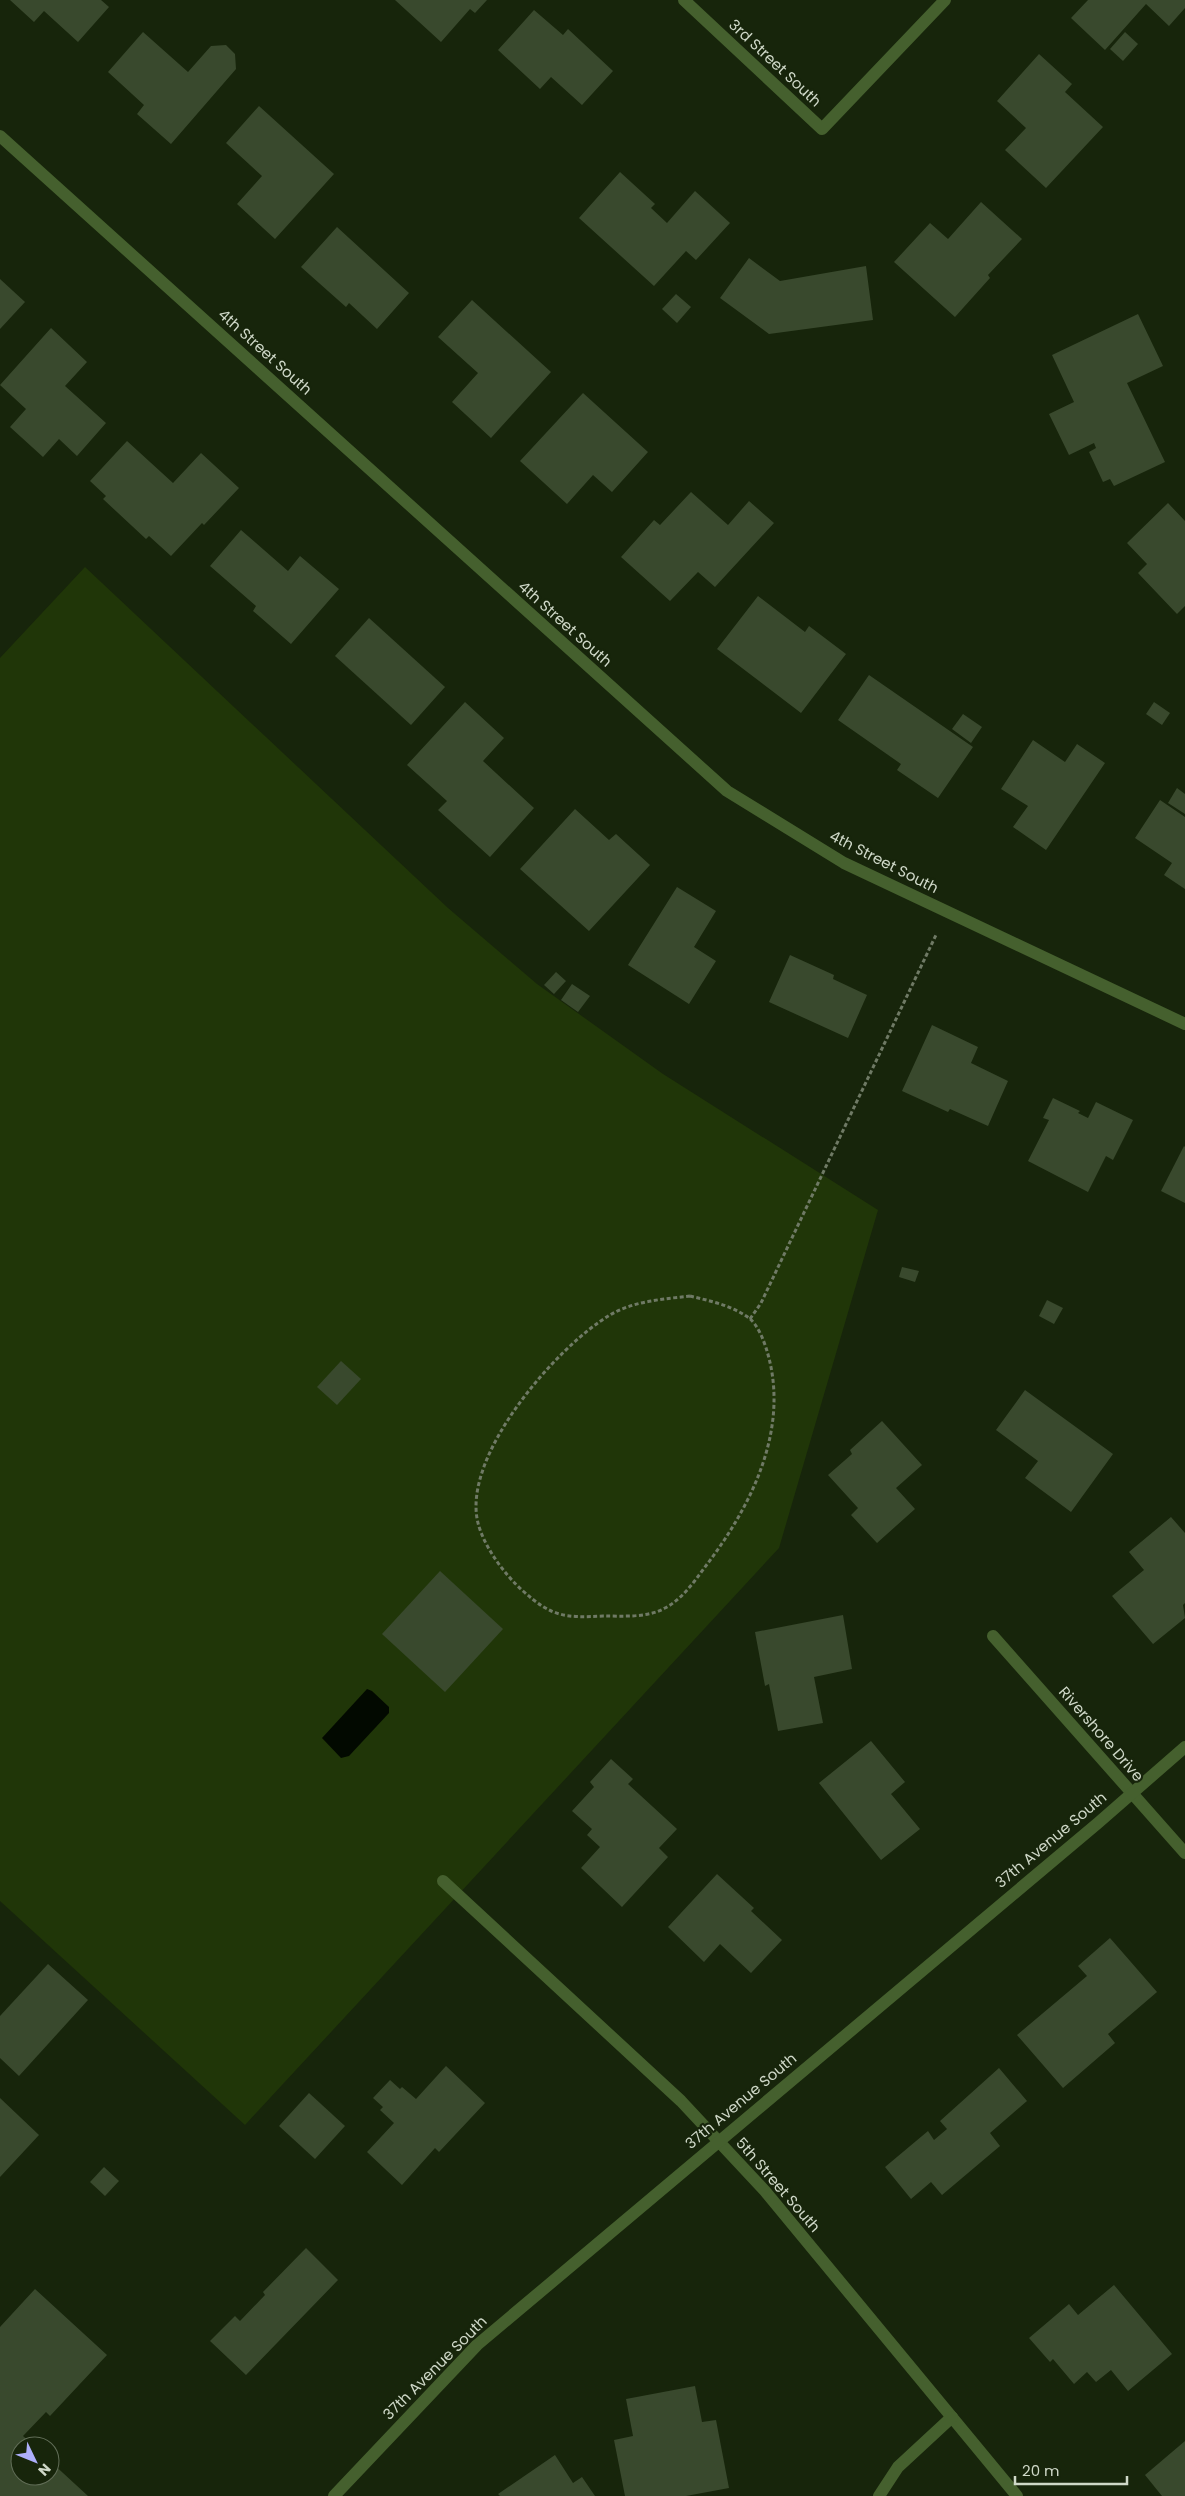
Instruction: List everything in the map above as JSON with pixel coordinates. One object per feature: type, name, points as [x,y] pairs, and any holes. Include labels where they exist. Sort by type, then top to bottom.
[{"type":"street","name":"3rd Street South","points":[[684,0],[822,129],[945,0]]},
{"type":"street","name":"4th Street South","points":[[0,136],[727,791],[844,863],[1185,1024]]},
{"type":"street","name":"Rivershore Drive","points":[[992,1636],[1185,1853]]},
{"type":"street","name":"37th Avenue South","points":[[334,2496],[476,2345],[1132,1794],[1185,1747]]},
{"type":"street","name":"5th Street South","points":[[443,1881],[681,2101],[765,2191],[1018,2496]]},
{"type":"street","points":[[879,2496],[898,2467],[952,2418]]},
{"type":"path","points":[[750,1319],[761,1303],[947,912]]},
{"type":"path","points":[[690,1296],[721,1303],[750,1319],[764,1340],[772,1369],[775,1400],[768,1446],[754,1490],[732,1532],[688,1590],[664,1609],[637,1615],[571,1617],[542,1608],[516,1584],[489,1548],[478,1523],[476,1502],[485,1462],[507,1418],[538,1380],[574,1344],[611,1314],[651,1300],[690,1296]]},
{"type":"green space","points":[[85,567],[448,908],[537,984],[663,1074],[878,1210],[779,1548],[245,2125],[0,1901],[0,658]]},
{"type":"shaded area","points":[[367,1689],[372,1691],[389,1707],[389,1713],[349,1756],[341,1758],[322,1738]]},
{"type":"building","points":[[10,0],[101,0],[109,7],[78,42],[44,11],[34,22]]},
{"type":"building","points":[[395,0],[487,0],[475,13],[470,9],[441,42]]},
{"type":"building","points":[[1088,0],[1185,0],[1185,8],[1169,26],[1146,4],[1105,50],[1071,18]]},
{"type":"building","points":[[534,10],[563,35],[568,29],[613,71],[582,105],[551,77],[540,89],[498,50]]},
{"type":"building","points":[[143,32],[188,72],[211,46],[226,45],[235,54],[236,69],[171,144],[137,114],[144,105],[108,72]]},
{"type":"building","points":[[1125,32],[1138,44],[1123,61],[1110,49]]},
{"type":"building","points":[[1039,54],[1072,84],[1065,92],[1103,127],[1046,188],[1005,150],[1026,128],[997,101]]},
{"type":"building","points":[[259,106],[334,174],[275,239],[237,204],[262,176],[226,143]]},
{"type":"building","points":[[620,172],[655,204],[651,208],[667,223],[695,191],[730,223],[696,260],[686,251],[654,286],[579,218]]},
{"type":"building","points":[[981,202],[1022,239],[988,275],[990,278],[955,317],[894,262],[930,223],[948,239]]},
{"type":"building","points":[[337,227],[409,293],[377,329],[349,303],[346,307],[301,267]]},
{"type":"building","points":[[749,258],[780,281],[866,266],[873,320],[769,334],[720,298]]},
{"type":"building","points":[[0,279],[25,302],[0,329]]},
{"type":"building","points":[[676,294],[691,307],[677,323],[662,309]]},
{"type":"building","points":[[472,300],[551,372],[491,438],[452,402],[478,373],[438,337]]},
{"type":"building","points":[[1138,314],[1163,366],[1127,383],[1165,462],[1114,486],[1110,479],[1103,482],[1089,452],[1096,448],[1094,443],[1069,455],[1049,414],[1074,402],[1052,355]]},
{"type":"building","points":[[51,328],[87,362],[65,386],[106,423],[77,456],[59,439],[43,457],[10,427],[26,409],[0,385]]},
{"type":"building","points":[[583,393],[648,452],[612,492],[593,475],[567,504],[520,461]]},
{"type":"building","points":[[127,441],[173,483],[201,453],[239,488],[171,556],[149,536],[146,539],[103,499],[106,496],[90,481]]},
{"type":"building","points":[[691,492],[728,525],[749,501],[774,523],[715,587],[698,572],[670,601],[621,557],[654,520],[660,525]]},
{"type":"building","points":[[1168,503],[1185,521],[1185,606],[1177,614],[1138,573],[1147,564],[1127,543]]},
{"type":"building","points":[[241,530],[288,571],[300,556],[339,589],[291,644],[253,611],[256,606],[210,566]]},
{"type":"building","points":[[758,596],[805,632],[809,626],[846,654],[801,713],[717,649]]},
{"type":"building","points":[[369,618],[445,687],[411,725],[335,656]]},
{"type":"building","points":[[869,675],[973,747],[938,798],[897,770],[901,764],[838,720]]},
{"type":"building","points":[[465,702],[504,738],[483,761],[534,808],[490,857],[438,810],[447,801],[407,765]]},
{"type":"building","points":[[1154,702],[1170,713],[1162,725],[1146,714]]},
{"type":"building","points":[[963,714],[982,727],[971,743],[952,729]]},
{"type":"building","points":[[1033,740],[1065,762],[1077,744],[1105,763],[1046,850],[1013,827],[1028,806],[1001,789]]},
{"type":"building","points":[[1177,788],[1185,794],[1185,814],[1168,803]]},
{"type":"building","points":[[1160,800],[1185,817],[1185,889],[1164,875],[1172,863],[1135,838]]},
{"type":"building","points":[[575,809],[609,840],[616,834],[650,865],[589,931],[520,869]]},
{"type":"building","points":[[677,887],[716,911],[694,947],[716,961],[689,1004],[628,965]]},
{"type":"building","points":[[790,955],[834,975],[833,979],[867,995],[848,1038],[769,1002]]},
{"type":"building","points":[[556,972],[566,981],[554,994],[544,985]]},
{"type":"building","points":[[572,984],[590,996],[578,1012],[561,1000]]},
{"type":"building","points":[[932,1025],[978,1047],[971,1063],[1008,1081],[988,1126],[950,1109],[948,1112],[902,1091]]},
{"type":"building","points":[[1053,1098],[1080,1111],[1078,1113],[1088,1118],[1096,1102],[1133,1120],[1113,1160],[1106,1156],[1088,1192],[1028,1161],[1049,1120],[1043,1118]]},
{"type":"building","points":[[1185,1147],[1185,1203],[1161,1191]]},
{"type":"building","points":[[902,1267],[919,1271],[915,1282],[899,1277]]},
{"type":"building","points":[[1047,1300],[1063,1308],[1054,1324],[1039,1316]]},
{"type":"building","points":[[341,1361],[361,1379],[337,1405],[317,1387]]},
{"type":"building","points":[[1025,1390],[1113,1454],[1071,1512],[1025,1478],[1038,1461],[996,1430]]},
{"type":"building","points":[[882,1421],[922,1465],[896,1488],[915,1509],[877,1543],[851,1515],[858,1508],[828,1475],[852,1454],[850,1450]]},
{"type":"building","points":[[1171,1517],[1185,1533],[1185,1603],[1183,1605],[1185,1618],[1153,1644],[1112,1596],[1144,1570],[1129,1552]]},
{"type":"building","points":[[440,1571],[503,1629],[445,1692],[382,1634]]},
{"type":"building","points":[[843,1615],[852,1669],[814,1677],[823,1723],[778,1731],[769,1684],[765,1686],[755,1632]]},
{"type":"building","points":[[871,1741],[905,1782],[891,1794],[920,1829],[881,1860],[819,1783]]},
{"type":"building","points":[[611,1759],[633,1779],[628,1784],[677,1829],[659,1848],[668,1857],[622,1907],[581,1868],[600,1847],[587,1835],[592,1829],[572,1811],[594,1787],[590,1782]]},
{"type":"building","points":[[717,1874],[754,1908],[751,1911],[782,1940],[751,1973],[720,1944],[704,1962],[668,1927]]},
{"type":"building","points":[[1110,1938],[1157,1992],[1108,2034],[1115,2043],[1063,2088],[1017,2035],[1087,1976],[1078,1966]]},
{"type":"building","points":[[48,1964],[88,2000],[19,2076],[0,2058],[0,2016]]},
{"type":"building","points":[[446,2066],[485,2103],[439,2152],[435,2148],[402,2185],[367,2152],[394,2123],[380,2110],[383,2107],[373,2098],[390,2080],[416,2099]]},
{"type":"building","points":[[999,2068],[1027,2101],[990,2133],[1000,2146],[942,2195],[931,2182],[911,2199],[885,2167],[928,2131],[934,2140],[947,2129],[940,2121]]},
{"type":"building","points":[[309,2093],[345,2126],[315,2159],[279,2126]]},
{"type":"building","points":[[0,2098],[39,2135],[0,2177]]},
{"type":"building","points":[[104,2167],[119,2181],[105,2196],[90,2182]]},
{"type":"building","points":[[306,2248],[338,2280],[246,2375],[210,2341],[235,2316],[240,2321],[265,2295],[263,2292]]},
{"type":"building","points":[[1114,2285],[1172,2354],[1128,2391],[1111,2370],[1096,2382],[1087,2372],[1074,2384],[1053,2359],[1050,2362],[1029,2338],[1069,2304],[1078,2315]]},
{"type":"building","points":[[35,2289],[107,2355],[50,2416],[46,2412],[23,2436],[10,2436],[10,2486],[60,2486],[60,2470],[88,2496],[0,2496],[0,2327]]},
{"type":"building","points":[[695,2386],[702,2422],[716,2420],[729,2488],[686,2496],[625,2496],[614,2440],[633,2436],[626,2399]]},
{"type":"building","points":[[1185,2441],[1185,2496],[1162,2496],[1145,2475]]},
{"type":"building","points":[[555,2455],[573,2483],[582,2477],[595,2496],[500,2496],[498,2494]]}]
